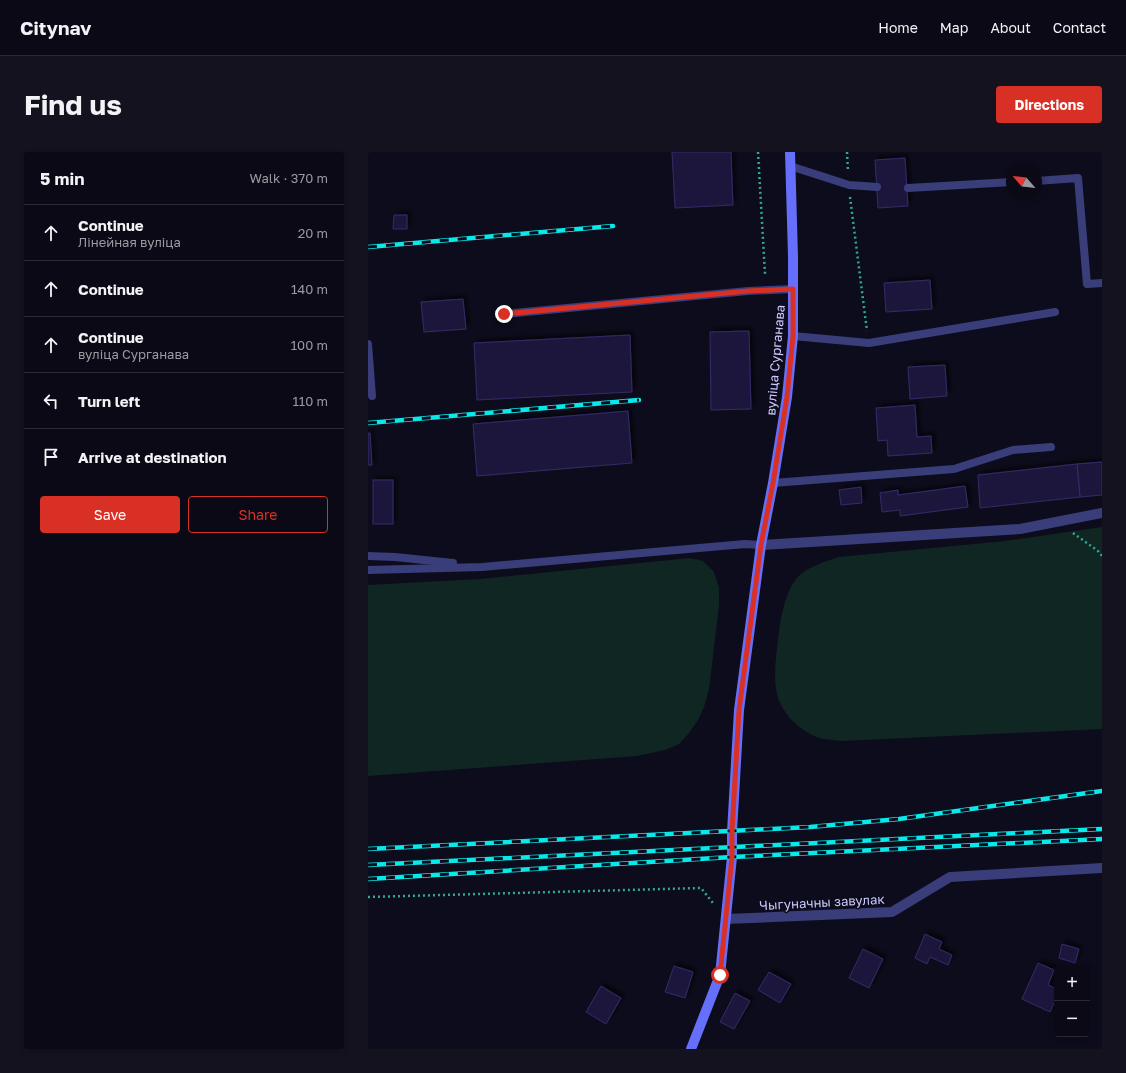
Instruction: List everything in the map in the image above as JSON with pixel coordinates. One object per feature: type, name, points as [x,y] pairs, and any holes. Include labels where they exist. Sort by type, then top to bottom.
[{"type":"street","name":"вуліца Сурганава","points":[[691,1049],[720,975],[732,857],[739,710],[761,545],[787,397],[793,336],[790,152]]},
{"type":"street","points":[[761,545],[1020,528],[1102,513]]},
{"type":"street","name":"Чыгуначны завулак","points":[[726,919],[892,912],[950,877],[1102,868]]},
{"type":"lane","points":[[790,166],[849,185],[878,187]]},
{"type":"lane","points":[[1042,181],[1078,178],[1088,284],[1102,283]]},
{"type":"lane","points":[[908,188],[1006,182]]},
{"type":"lane","points":[[504,314],[748,291],[793,289]]},
{"type":"lane","points":[[793,336],[869,343],[1055,312]]},
{"type":"lane","points":[[368,344],[372,396]]},
{"type":"lane","points":[[773,483],[954,469],[1014,450],[1051,446]]},
{"type":"lane","points":[[368,570],[482,567],[738,544],[761,545]]},
{"type":"lane","points":[[368,556],[395,557],[482,567]]},
{"type":"path","points":[[758,152],[765,274]]},
{"type":"path","points":[[847,152],[849,185],[869,343]]},
{"type":"path","points":[[1056,522],[1098,551],[1102,556]]},
{"type":"path","points":[[368,897],[701,888],[726,919]]},
{"type":"green space","points":[[1102,527],[1102,729],[841,741],[823,739],[808,733],[794,722],[783,709],[777,694],[775,674],[776,653],[781,617],[792,585],[800,575],[810,568],[839,557],[1005,541]]},
{"type":"green space","points":[[690,558],[703,561],[714,572],[719,588],[719,605],[709,689],[704,707],[698,720],[679,744],[665,750],[637,756],[368,776],[368,585],[480,579]]},
{"type":"building","points":[[672,152],[731,152],[733,205],[675,208]]},
{"type":"building","points":[[905,158],[908,206],[878,208],[875,160]]},
{"type":"building","points":[[394,215],[407,215],[407,229],[393,229]]},
{"type":"building","points":[[930,280],[932,309],[886,312],[884,283]]},
{"type":"building","points":[[463,299],[466,329],[424,332],[421,302]]},
{"type":"building","points":[[749,331],[751,409],[711,410],[710,332]]},
{"type":"building","points":[[630,335],[632,392],[477,400],[474,343]]},
{"type":"building","points":[[945,365],[947,396],[910,399],[908,367]]},
{"type":"building","points":[[915,405],[917,437],[931,436],[932,453],[888,456],[887,440],[878,441],[876,408]]},
{"type":"building","points":[[628,411],[632,463],[477,476],[473,424]]},
{"type":"building","points":[[368,433],[370,433],[372,465],[368,465]]},
{"type":"building","points":[[1102,462],[1102,495],[1080,497],[1077,464]]},
{"type":"building","points":[[1077,464],[1080,497],[980,508],[978,475]]},
{"type":"building","points":[[373,480],[393,480],[393,524],[373,524]]},
{"type":"building","points":[[965,486],[968,507],[900,516],[900,510],[882,512],[880,493],[898,490],[898,495]]},
{"type":"building","points":[[861,487],[862,503],[841,505],[839,490]]},
{"type":"building","points":[[925,934],[942,942],[939,949],[952,955],[948,965],[930,957],[927,964],[915,958]]},
{"type":"building","points":[[1062,944],[1079,949],[1075,963],[1059,958]]},
{"type":"building","points":[[863,949],[883,959],[869,988],[849,978]]},
{"type":"building","points":[[1038,963],[1054,970],[1048,985],[1054,988],[1054,1003],[1050,1012],[1022,999]]},
{"type":"building","points":[[674,966],[693,972],[685,998],[665,992]]},
{"type":"building","points":[[769,972],[791,984],[780,1003],[758,990]]},
{"type":"building","points":[[601,986],[621,998],[606,1024],[586,1012]]},
{"type":"building","points":[[735,993],[750,1001],[734,1029],[720,1022]]},
{"type":"railway","points":[[368,247],[613,226]]},
{"type":"railway","points":[[368,423],[639,400]]},
{"type":"railway","points":[[368,849],[810,827],[899,819],[1102,791]]},
{"type":"railway","points":[[368,865],[1102,829]]},
{"type":"railway","points":[[368,879],[732,857],[1102,839]]},
{"type":"route","points":[[504,314],[748,291],[793,289],[793,336],[787,397],[761,545],[739,710],[732,857],[720,975]]}]
